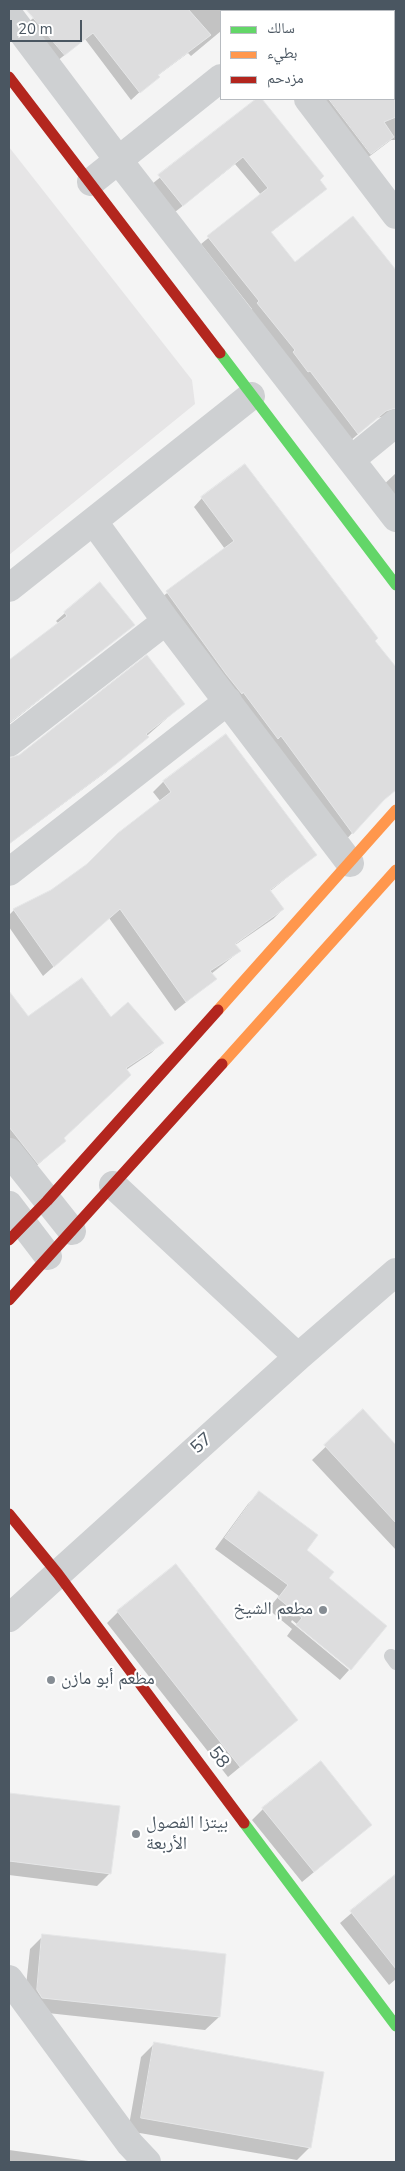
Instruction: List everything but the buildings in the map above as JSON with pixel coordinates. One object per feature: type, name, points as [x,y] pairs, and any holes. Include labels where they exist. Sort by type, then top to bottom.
[{"type":"street","points":[[9,15],[119,161],[396,518]]},
{"type":"street","points":[[91,182],[220,79]]},
{"type":"street","points":[[10,82],[91,182],[251,396],[396,584]]},
{"type":"street","points":[[309,100],[394,207]]},
{"type":"street","points":[[9,588],[251,396]]},
{"type":"street","points":[[352,459],[396,423]]},
{"type":"street","points":[[94,522],[166,621],[350,863]]},
{"type":"street","points":[[9,743],[166,621]]},
{"type":"street","points":[[9,872],[228,701]]},
{"type":"street","points":[[48,1256],[14,1223],[47,1201],[396,810]]},
{"type":"street","points":[[9,1300],[396,870]]},
{"type":"street","points":[[9,1152],[72,1231]]},
{"type":"street","points":[[113,1185],[298,1357]]},
{"type":"street","name":"57","points":[[9,1618],[298,1357],[396,1272]]},
{"type":"street","name":"58","points":[[9,1514],[58,1574],[394,2018]]},
{"type":"street","points":[[9,1979],[130,2144],[147,2162]]},
{"type":"shaded area","points":[[9,147],[192,380],[195,404],[9,555]]},
{"type":"traffic: fast","points":[[220,353],[396,585]]},
{"type":"traffic: fast","points":[[244,1823],[396,2026]]},
{"type":"traffic: slow","points":[[218,1010],[396,810]]},
{"type":"traffic: slow","points":[[222,1064],[396,870]]},
{"type":"traffic: jam","points":[[9,77],[220,353]]},
{"type":"traffic: jam","points":[[9,1240],[47,1201],[218,1010]]},
{"type":"traffic: jam","points":[[9,1300],[222,1064]]},
{"type":"traffic: jam","points":[[9,1514],[58,1574],[244,1823]]},
{"type":"place","name":"مطعم الشيخ","points":[[323,1610]]},
{"type":"place","name":"مطعم أبو مازن","points":[[51,1680]]},
{"type":"place","name":"بيتزا الفصول الأربعة","points":[[136,1834]]}]
